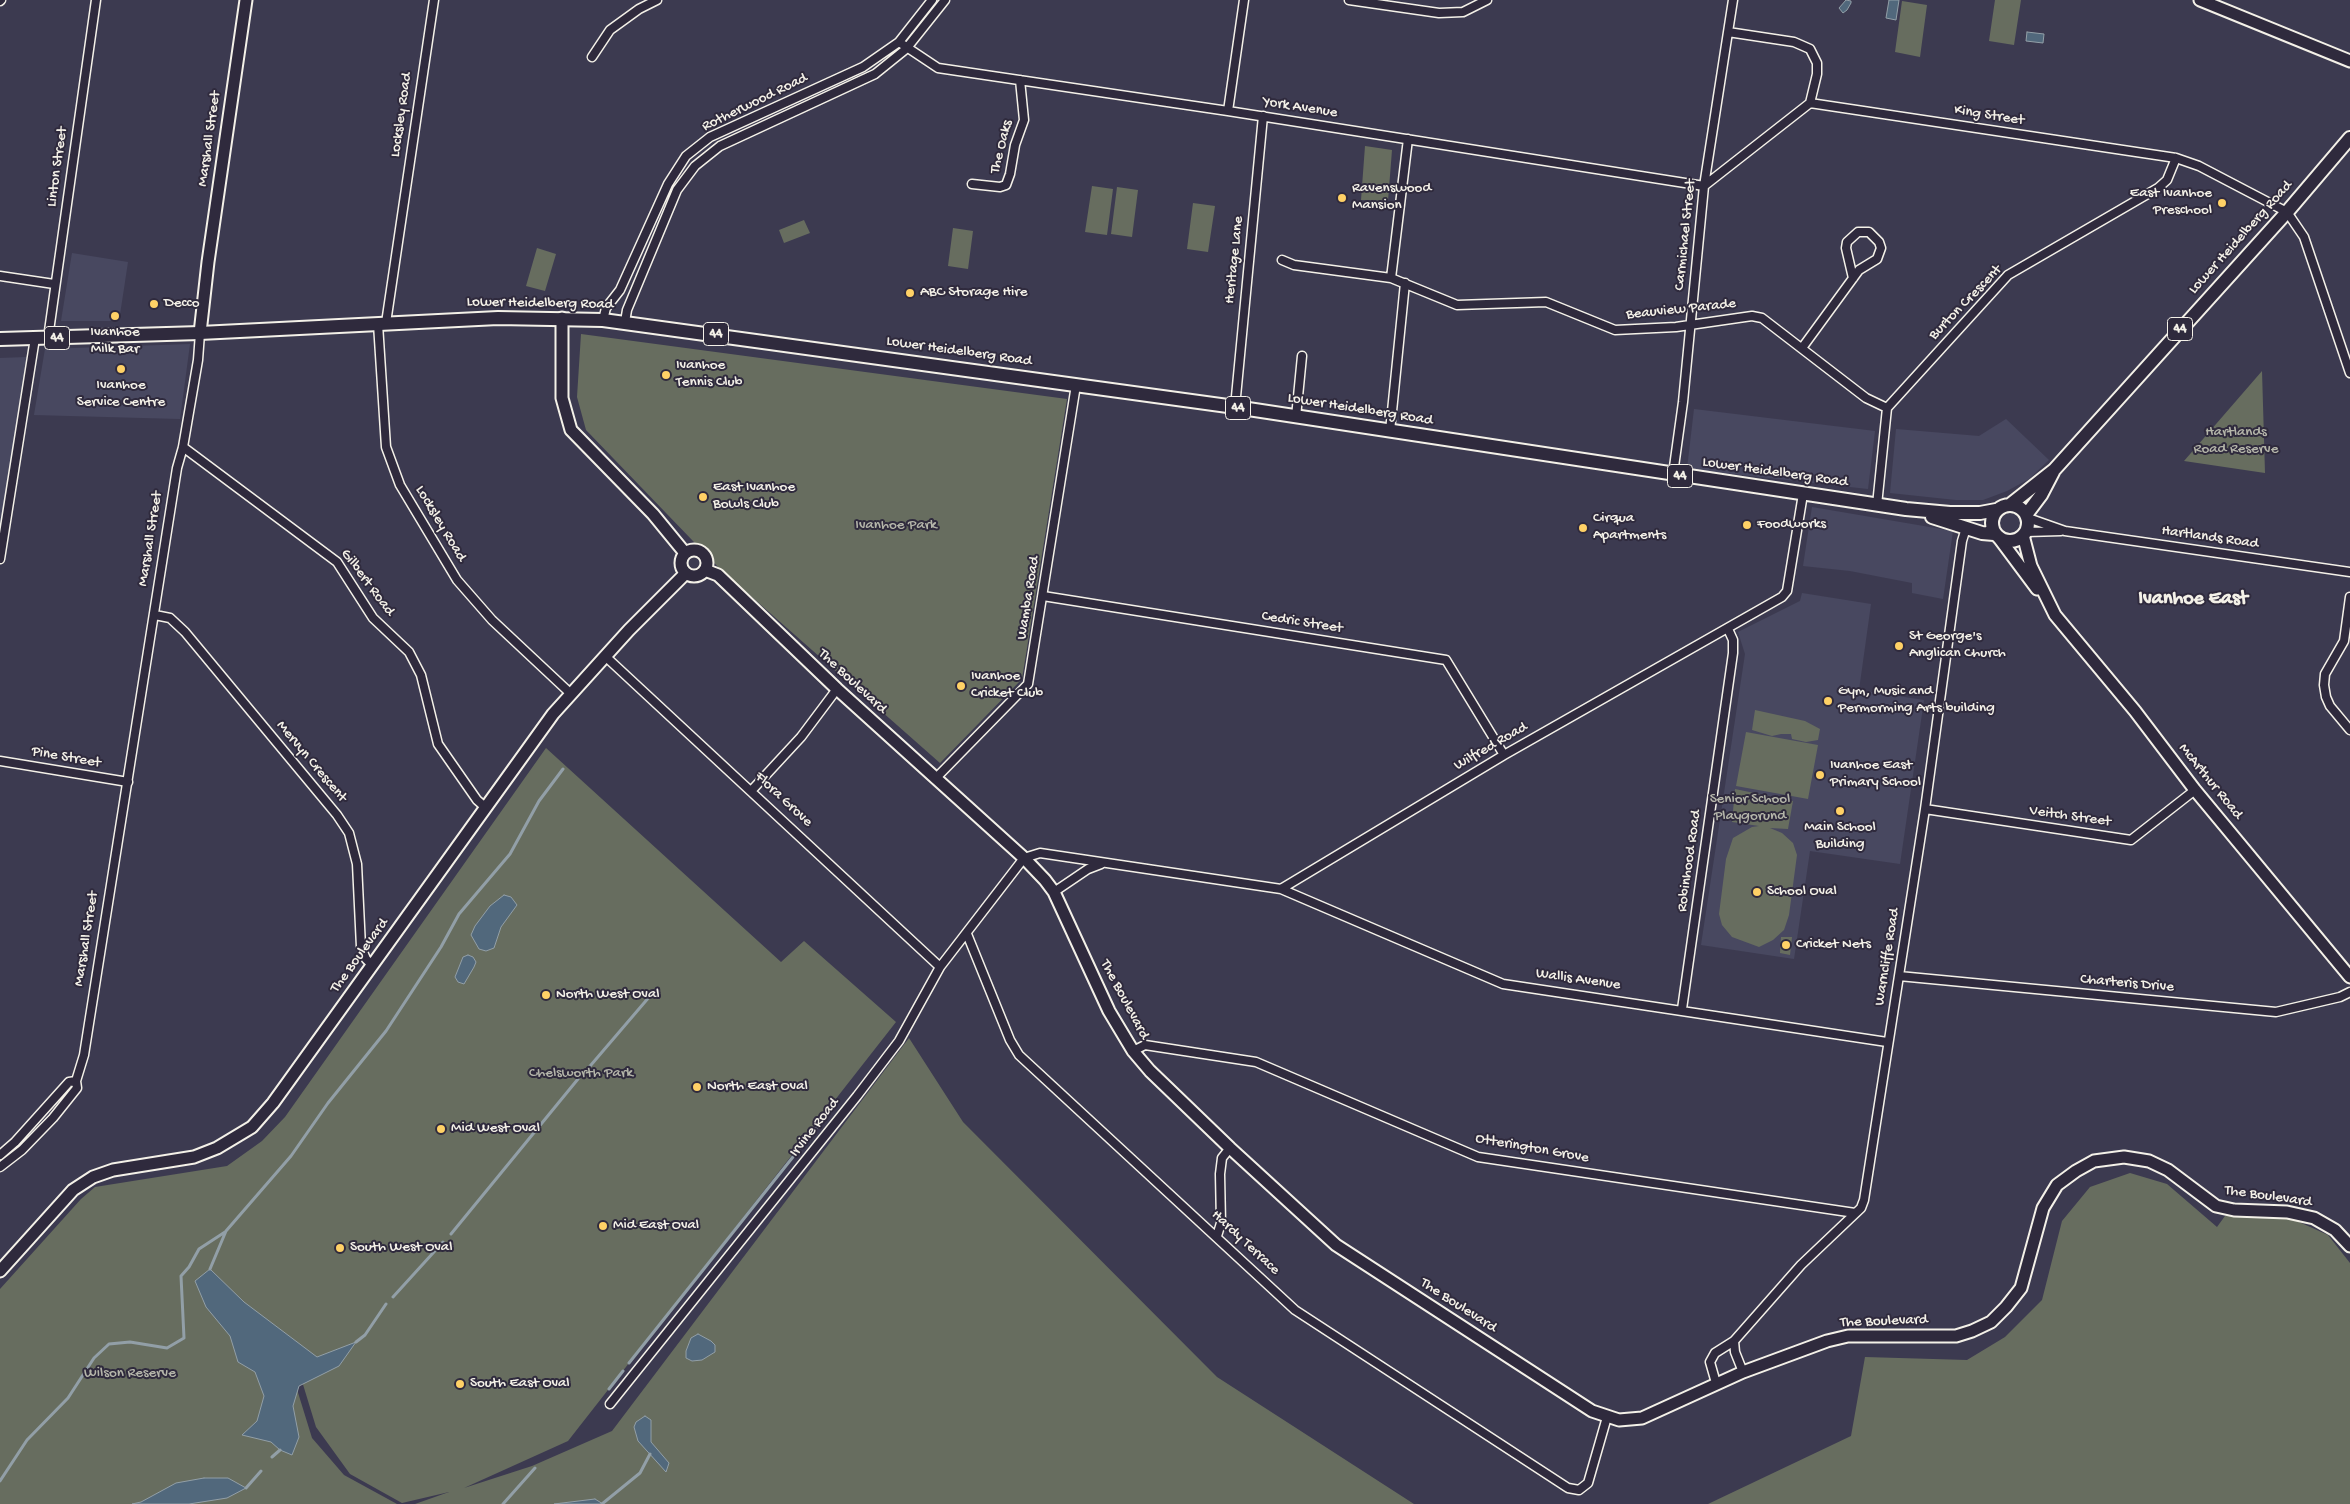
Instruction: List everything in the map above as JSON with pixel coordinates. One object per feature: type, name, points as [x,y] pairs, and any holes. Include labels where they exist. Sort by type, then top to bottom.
[{"type":"main road","name":"Lower Heidelberg Road","points":[[2011,504],[2054,470],[2287,212],[2350,138]]},
{"type":"main road","name":"Lower Heidelberg Road","points":[[0,339],[200,333],[514,318],[603,320],[1234,407],[1906,509],[1950,513],[1980,513],[1996,510]]},
{"type":"main road","name":"Lower Heidelberg Road","points":[[2027,516],[2054,470]]},
{"type":"main road","name":"44","points":[[1996,510],[2011,504]]},
{"type":"main road","points":[[2011,504],[2020,507],[2027,516]]},
{"type":"main road","name":"Lower Heidelberg Road","points":[[1906,509],[1996,536]]},
{"type":"main road","points":[[1996,510],[1991,521],[1996,536]]},
{"type":"main road","name":"44","points":[[1996,536],[2007,541],[2016,540],[2025,534],[2027,516]]},
{"type":"street","name":"Linton Street","points":[[0,559],[41,338],[54,284],[96,0]]},
{"type":"street","name":"Marshall Street","points":[[0,1167],[22,1150],[72,1096],[77,1088],[76,1081],[84,1055],[177,468],[183,447],[198,360],[208,262],[246,0]]},
{"type":"street","name":"Locksley Road","points":[[434,0],[382,324],[386,447],[400,485],[457,580],[492,620],[570,693]]},
{"type":"street","points":[[592,57],[610,30],[638,9],[658,0]]},
{"type":"street","name":"Rotherwood Road","points":[[603,320],[606,308],[620,290],[668,184],[686,156],[710,137],[863,68],[899,42],[932,0]]},
{"type":"street","name":"Rotherwood Road","points":[[625,322],[627,310],[677,190],[695,166],[720,146],[875,74],[906,49],[945,0]]},
{"type":"street","points":[[1228,110],[1244,0]]},
{"type":"street","points":[[1348,0],[1439,13],[1463,12],[1487,0]]},
{"type":"street","name":"Carmichael Street","points":[[1673,474],[1683,402],[1704,186],[1733,0]]},
{"type":"street","points":[[2200,0],[2350,61]]},
{"type":"street","points":[[1704,186],[1810,103],[1817,74],[1817,63],[1810,49],[1794,42],[1728,32]]},
{"type":"street","name":"York Avenue","points":[[899,42],[906,49],[938,68],[1228,110],[1704,186]]},
{"type":"street","name":"The Oaks","points":[[972,184],[1000,187],[1006,185],[1015,145],[1024,120],[1020,80]]},
{"type":"street","name":"King Street","points":[[1810,103],[2176,158],[2199,166],[2287,212]]},
{"type":"street","name":"Heritage Lane","points":[[1234,407],[1263,116]]},
{"type":"street","points":[[1391,278],[1408,139]]},
{"type":"street","name":"Burton Crescent","points":[[1887,408],[2008,276],[2158,188],[2168,180],[2176,158]]},
{"type":"street","points":[[2287,212],[2304,236],[2350,373]]},
{"type":"street","points":[[1802,348],[1859,270],[1877,259],[1880,254],[1879,242],[1869,232],[1858,232],[1847,242],[1846,248],[1853,278]]},
{"type":"street","name":"Beauview Parade","points":[[1282,260],[1294,265],[1391,278],[1457,305],[1546,302],[1615,330],[1690,324],[1752,316],[1762,318],[1866,398],[1887,408]]},
{"type":"street","points":[[0,276],[54,284]]},
{"type":"street","points":[[1390,431],[1404,283]]},
{"type":"street","points":[[562,318],[562,398],[571,430],[653,514],[685,553]]},
{"type":"street","points":[[1296,417],[1302,356]]},
{"type":"street","name":"Wamba Road","points":[[935,779],[1028,684],[1076,385]]},
{"type":"street","points":[[1877,505],[1887,408]]},
{"type":"street","name":"Gilbert Road","points":[[183,447],[337,562],[373,618],[409,652],[421,675],[438,744],[477,800],[485,807]]},
{"type":"street","name":"Wilfred Road","points":[[1281,889],[1504,755],[1782,597],[1787,591],[1803,494]]},
{"type":"street","name":"Hartlands Road","points":[[2027,516],[2065,530],[2350,572]]},
{"type":"street","name":"Warncliffe Road","points":[[1716,1383],[1710,1362],[1715,1354],[1734,1341],[1801,1266],[1861,1208],[1864,1200],[1887,1042],[1925,809],[1962,541],[1966,528]]},
{"type":"street","name":"Hartlands Road","points":[[2025,534],[2065,530]]},
{"type":"street","name":"McArthur Road","points":[[2025,534],[2031,566],[2049,604]]},
{"type":"street","name":"McArthur Road","points":[[1996,536],[2195,790],[2350,976]]},
{"type":"street","points":[[697,550],[704,554],[707,562],[704,570],[694,576],[686,573],[681,565],[685,553],[697,550]]},
{"type":"street","name":"The Boulevard","points":[[704,570],[718,575],[837,689],[1024,858],[1054,892],[1109,1011],[1133,1051],[1150,1071],[1230,1148],[1336,1246],[1592,1411],[1619,1420],[1642,1418],[1716,1383],[1827,1341],[1848,1336],[1956,1336],[1991,1322],[2006,1307],[2020,1288],[2042,1208],[2057,1185],[2076,1171],[2094,1162],[2124,1157],[2149,1162],[2168,1170],[2216,1206],[2234,1210],[2287,1212],[2314,1218],[2335,1230],[2350,1246]]},
{"type":"street","name":"The Boulevard","points":[[0,1271],[73,1190],[94,1177],[113,1170],[194,1157],[217,1148],[252,1127],[273,1103],[534,739],[570,693],[686,573]]},
{"type":"street","name":"Cedric Street","points":[[1043,596],[1446,660],[1504,755]]},
{"type":"street","points":[[2350,597],[2344,641],[2327,669],[2324,685],[2330,706],[2350,730]]},
{"type":"street","name":"Mervyn Crescent","points":[[155,615],[170,618],[185,632],[345,827],[354,847],[357,864],[361,947],[366,959],[372,965]]},
{"type":"street","name":"Robinhood Road","points":[[1682,1009],[1733,652],[1733,640],[1728,629]]},
{"type":"street","name":"Flora Grove","points":[[605,656],[752,790],[940,967]]},
{"type":"street","points":[[752,790],[801,737],[837,689]]},
{"type":"street","name":"Pine Street","points":[[0,761],[128,782]]},
{"type":"street","name":"Veitch Street","points":[[1925,809],[2131,840],[2195,790]]},
{"type":"street","points":[[1024,858],[1040,852],[1281,889]]},
{"type":"street","name":"Irvine Road","points":[[610,1404],[858,1096],[898,1041],[940,967],[1024,858]]},
{"type":"street","points":[[1054,892],[1088,868],[1103,863]]},
{"type":"street","name":"Wallis Avenue","points":[[1281,889],[1503,984],[1682,1009],[1887,1042]]},
{"type":"street","name":"Hardy Terrace","points":[[967,934],[1010,1040],[1019,1055],[1295,1310],[1568,1488],[1579,1490],[1584,1488],[1590,1477],[1607,1417]]},
{"type":"street","name":"Charteris Drive","points":[[1899,976],[2276,1012],[2340,997],[2350,992]]},
{"type":"street","name":"Otterington Grove","points":[[1133,1051],[1146,1046],[1256,1062],[1478,1157],[1855,1213]]},
{"type":"street","points":[[0,1155],[15,1142],[69,1082],[76,1081]]},
{"type":"street","points":[[1217,1236],[1221,1223],[1220,1174],[1222,1158],[1230,1148]]},
{"type":"street","points":[[1734,1341],[1735,1352],[1743,1372]]},
{"type":"shaded area","points":[[1846,0],[1851,1],[1851,3],[1843,13],[1839,8]]},
{"type":"shaded area","points":[[1889,0],[1899,0],[1896,20],[1886,18]]},
{"type":"shaded area","points":[[2027,32],[2044,34],[2043,43],[2026,41]]},
{"type":"shaded area","points":[[72,253],[128,262],[119,321],[61,321]]},
{"type":"shaded area","points":[[190,344],[180,419],[34,415],[45,349]]},
{"type":"shaded area","points":[[27,357],[0,532],[0,358]]},
{"type":"shaded area","points":[[1694,409],[1875,431],[1868,489],[1687,469]]},
{"type":"shaded area","points":[[2006,419],[2049,460],[2029,479],[2007,491],[1983,500],[1956,500],[1890,493],[1896,429],[1979,436]]},
{"type":"shaded area","points":[[1812,507],[1953,531],[1943,599],[1912,593],[1912,583],[1850,571],[1803,566]]},
{"type":"shaded area","name":"Ivanhoe East Primary School","points":[[1802,593],[1871,604],[1859,690],[1924,700],[1900,864],[1810,851],[1794,959],[1701,945],[1745,654],[1738,632],[1800,601]]},
{"type":"shaded area","points":[[504,895],[511,897],[517,905],[501,927],[494,948],[486,951],[479,949],[471,935],[475,926],[490,906]]},
{"type":"shaded area","points":[[468,955],[473,957],[476,962],[464,984],[458,982],[455,977],[463,957]]},
{"type":"shaded area","points":[[210,1269],[244,1302],[317,1357],[356,1342],[339,1366],[299,1386],[293,1406],[299,1437],[292,1455],[280,1450],[271,1442],[242,1435],[257,1421],[264,1396],[255,1372],[238,1362],[230,1336],[206,1307],[195,1281]]},
{"type":"shaded area","points":[[698,1334],[715,1345],[715,1352],[702,1360],[692,1361],[686,1358],[686,1351],[691,1338]]},
{"type":"shaded area","points":[[645,1416],[651,1420],[651,1442],[669,1463],[666,1472],[638,1441],[634,1427],[636,1422]]},
{"type":"shaded area","points":[[204,1478],[228,1478],[246,1488],[227,1498],[189,1504],[132,1504],[141,1502],[176,1483]]},
{"type":"shaded area","points":[[595,1499],[603,1504],[554,1504]]},
{"type":"green space","points":[[1995,0],[2021,0],[2014,45],[1989,41]]},
{"type":"green space","points":[[1902,1],[1927,5],[1920,57],[1895,52]]},
{"type":"green space","points":[[1365,146],[1392,150],[1388,201],[1361,200]]},
{"type":"green space","points":[[1092,186],[1113,189],[1107,235],[1085,232]]},
{"type":"green space","points":[[1117,187],[1138,190],[1132,237],[1111,234]]},
{"type":"green space","points":[[1193,203],[1215,206],[1208,252],[1187,249]]},
{"type":"green space","points":[[804,220],[810,233],[784,243],[779,230]]},
{"type":"green space","points":[[953,228],[973,231],[968,269],[948,266]]},
{"type":"green space","points":[[537,248],[556,254],[545,291],[526,286]]},
{"type":"green space","name":"Ivanhoe Park","points":[[581,334],[1067,399],[1022,679],[940,763],[719,568],[586,430],[577,397]]},
{"type":"green space","name":"Hartlands Road Reserve","points":[[2262,371],[2265,473],[2184,461]]},
{"type":"green space","points":[[1755,710],[1805,721],[1820,729],[1818,740],[1806,742],[1792,739],[1791,734],[1772,736],[1752,730]]},
{"type":"green space","points":[[1746,732],[1818,745],[1808,799],[1736,786]]},
{"type":"green space","points":[[546,748],[781,962],[804,941],[896,1022],[568,1441],[464,1488],[532,1466],[612,1431],[909,1038],[963,1122],[1217,1377],[1414,1504],[415,1504],[449,1492],[402,1503],[350,1474],[316,1427],[294,1355],[287,1357],[312,1438],[344,1475],[397,1504],[0,1504],[0,1289],[81,1199],[95,1187],[227,1166],[262,1141],[285,1117]]},
{"type":"green space","name":"School Oval","points":[[1735,789],[1793,801],[1788,829],[1770,828],[1782,833],[1793,843],[1797,855],[1789,915],[1784,930],[1773,940],[1759,947],[1732,937],[1722,925],[1719,914],[1726,859],[1733,838],[1752,827],[1759,826],[1732,822]]},
{"type":"green space","name":"Cricket Nets","points":[[1781,937],[1792,937],[1790,955],[1780,953]]},
{"type":"green space","points":[[2130,1173],[2167,1184],[2217,1227],[2225,1216],[2288,1217],[2328,1235],[2350,1263],[2350,1504],[1708,1504],[1851,1436],[1865,1357],[1967,1360],[2005,1337],[2042,1300],[2062,1221],[2090,1187]]},
{"type":"waterway","points":[[210,1269],[226,1231],[291,1156],[328,1103],[386,1031],[441,947],[459,914],[510,854],[539,801],[563,769]]},
{"type":"waterway","points":[[585,1072],[650,996]]},
{"type":"waterway","points":[[451,1234],[578,1079]]},
{"type":"waterway","points":[[629,1363],[816,1128]]},
{"type":"waterway","points":[[0,1481],[27,1440],[68,1398],[94,1358],[109,1344],[130,1342],[167,1348],[184,1338],[181,1276],[189,1267],[199,1249],[225,1232]]},
{"type":"waterway","points":[[393,1297],[443,1242]]},
{"type":"waterway","points":[[356,1342],[365,1335],[386,1304]]},
{"type":"waterway","points":[[609,1389],[623,1371]]},
{"type":"waterway","points":[[272,1457],[280,1450]]},
{"type":"waterway","points":[[602,1504],[640,1473],[650,1454]]},
{"type":"waterway","points":[[503,1504],[535,1468]]},
{"type":"waterway","points":[[246,1488],[261,1471]]},
{"type":"place","name":"Ravenswood Mansion","points":[[1342,198]]},
{"type":"place","name":"East Ivanhoe Preschool","points":[[2222,203]]},
{"type":"place","name":"ABC Storage Hire","points":[[910,293]]},
{"type":"place","name":"Decco","points":[[154,304]]},
{"type":"place","name":"Ivanhoe Milk Bar","points":[[115,316]]},
{"type":"place","name":"Ivanhoe Service Centre","points":[[121,369]]},
{"type":"place","name":"Ivanhoe Tennis Club","points":[[666,375]]},
{"type":"place","name":"East Ivanhoe Bowls Club","points":[[703,497]]},
{"type":"place","name":"Foodworks","points":[[1747,525]]},
{"type":"place","name":"Cirqua Apartments","points":[[1583,528]]},
{"type":"place","name":"St George's Anglican Church","points":[[1899,646]]},
{"type":"place","name":"Ivanhoe Cricket Club","points":[[961,686]]},
{"type":"place","name":"Gym, Music and Permorming Arts building","points":[[1828,701]]},
{"type":"place","name":"Ivanhoe East Primary School","points":[[1820,775]]},
{"type":"place","name":"Main School Building","points":[[1840,811]]},
{"type":"place","name":"School Oval","points":[[1757,892]]},
{"type":"place","name":"Cricket Nets","points":[[1786,945]]},
{"type":"place","name":"North West Oval","points":[[546,995]]},
{"type":"place","name":"North East Oval","points":[[697,1087]]},
{"type":"place","name":"Mid West Oval","points":[[441,1129]]},
{"type":"place","name":"Mid East Oval","points":[[603,1226]]},
{"type":"place","name":"South West Oval","points":[[340,1248]]},
{"type":"place","name":"South East Oval","points":[[460,1384]]},
{"type":"district","name":"Ivanhoe East","points":[[2193,600]]},
{"type":"park label","name":"Senior School Playgorund","points":[[1750,808]]},
{"type":"park label","name":"Chelsworth Park","points":[[581,1074]]},
{"type":"park label","name":"Wilson Reserve","points":[[130,1374]]}]
